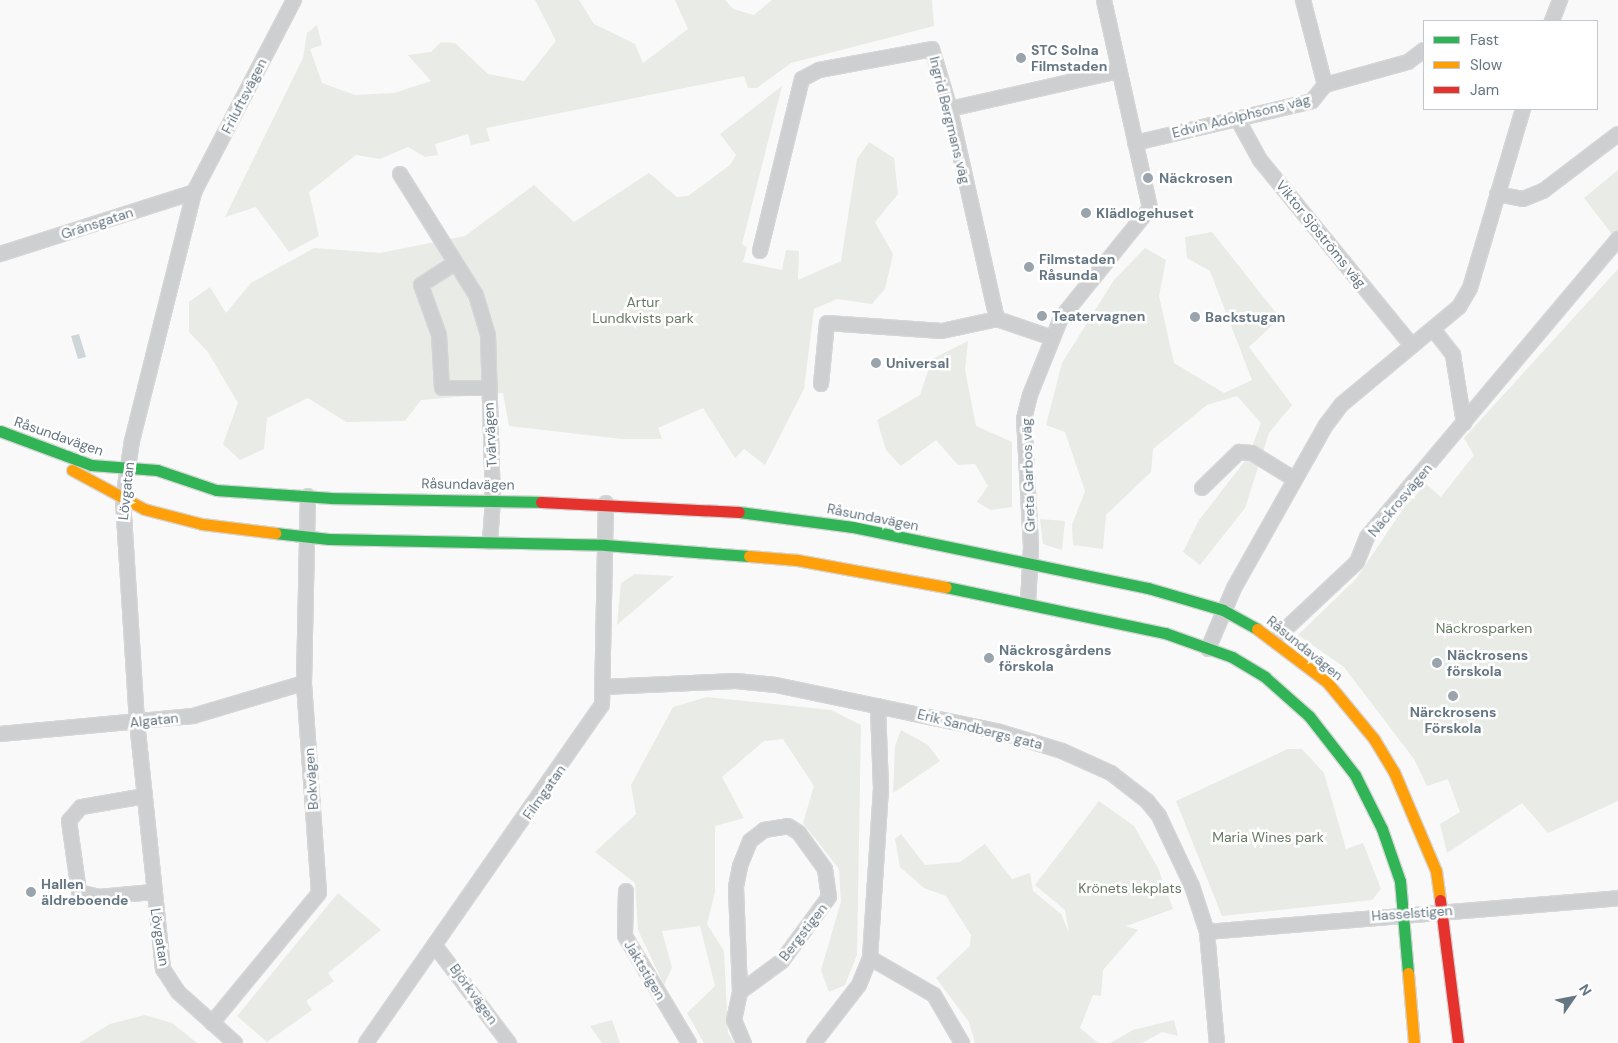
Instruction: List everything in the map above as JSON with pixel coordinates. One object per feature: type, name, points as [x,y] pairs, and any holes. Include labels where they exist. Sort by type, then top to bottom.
[{"type":"street","name":"Friluftsvägen","points":[[194,192],[294,0]]},
{"type":"street","name":"Greta Garbos väg","points":[[1028,603],[1030,565],[1024,419],[1050,337],[1150,208],[1104,0]]},
{"type":"street","points":[[1303,0],[1325,85]]},
{"type":"street","points":[[1552,20],[1560,0]]},
{"type":"street","name":"Ingrid Bergmans väg","points":[[760,251],[802,79],[819,70],[932,49],[950,109],[997,320]]},
{"type":"street","name":"Edvin Adolphsons väg","points":[[1135,143],[1312,101],[1325,85],[1408,62],[1423,51]]},
{"type":"street","points":[[950,109],[1119,71]]},
{"type":"street","points":[[1208,649],[1223,610],[1294,479],[1342,404],[1458,307],[1470,288],[1523,110]]},
{"type":"street","name":"Viktor Sjöströms väg","points":[[1236,118],[1260,160],[1412,346]]},
{"type":"street","points":[[1497,194],[1523,199],[1543,191],[1618,134]]},
{"type":"street","name":"Tvärvägen","points":[[400,174],[476,294],[488,335],[488,388],[493,499],[490,542]]},
{"type":"street","name":"Gränsgatan","points":[[0,254],[194,192]]},
{"type":"street","name":"Lövgatan","points":[[194,192],[127,468],[123,499],[137,722],[153,892],[163,969],[178,992],[235,1043]]},
{"type":"street","name":"Näckrosvägen","points":[[1275,639],[1357,562],[1367,537],[1410,492],[1464,423],[1618,238]]},
{"type":"street","name":"Tvärvägen","points":[[455,263],[421,284],[439,335],[442,388],[488,388]]},
{"type":"street","points":[[821,384],[827,323],[942,331],[997,320],[1050,337]]},
{"type":"street","points":[[1433,329],[1453,355],[1464,423]]},
{"type":"street","name":"Råsundavägen","points":[[0,431],[91,465],[157,470],[216,490],[308,496],[606,503],[742,512],[846,525],[1030,565],[1148,588],[1223,610],[1275,639],[1327,682],[1374,739],[1427,842],[1443,911],[1458,1043]]},
{"type":"street","name":"Råsundavägen","points":[[0,443],[88,476],[123,499],[164,516],[202,524],[304,537],[604,545],[797,560],[1028,603],[1165,633],[1232,657],[1265,677],[1309,716],[1340,754],[1382,829],[1398,871],[1414,1043]]},
{"type":"street","points":[[1202,488],[1239,452],[1252,453],[1294,479]]},
{"type":"street","name":"Bokvägen","points":[[212,1023],[319,892],[304,683],[304,537],[308,496]]},
{"type":"street","name":"Filmgatan","points":[[366,1043],[436,947],[588,730],[602,705],[606,503]]},
{"type":"street","name":"Erik Sandbergs gata","points":[[603,687],[736,681],[878,706],[1040,743],[1111,773],[1148,801],[1169,832],[1207,932],[1217,1043]]},
{"type":"street","name":"Algatan","points":[[0,734],[193,716],[304,683]]},
{"type":"street","points":[[814,1043],[859,985],[870,958],[881,789],[878,706]]},
{"type":"street","name":"Lövgatan","points":[[145,796],[81,807],[69,821],[79,892],[99,897],[153,892]]},
{"type":"street","name":"Bergstigen","points":[[740,992],[782,961],[829,897],[824,869],[800,833],[788,826],[764,830],[750,841],[740,866],[736,887],[740,992],[734,1020],[744,1043]]},
{"type":"street","name":"Jaktstigen","points":[[626,891],[624,936],[689,1043]]},
{"type":"street","name":"Hasselstigen","points":[[1207,932],[1402,913],[1618,898]]},
{"type":"street","name":"Björkvägen","points":[[436,947],[509,1043]]},
{"type":"street","points":[[870,958],[934,995],[962,1043]]},
{"type":"green space","points":[[535,0],[579,0],[594,24],[635,44],[643,63],[688,29],[675,0],[725,0],[733,9],[754,15],[772,0],[932,0],[934,26],[791,63],[757,88],[748,88],[744,76],[486,128],[490,141],[471,145],[468,134],[435,144],[438,155],[425,157],[408,147],[380,159],[356,155],[309,192],[319,236],[289,252],[256,207],[225,217],[303,58],[307,33],[317,25],[322,45],[310,49],[322,83],[355,95],[394,93],[431,81],[408,55],[431,52],[441,42],[455,43],[488,74],[524,81],[556,41]]},
{"type":"green space","name":"Artur Lundkvists park","points":[[782,86],[742,244],[747,247],[743,262],[782,270],[786,250],[799,251],[798,280],[841,261],[857,159],[869,142],[894,158],[898,194],[875,222],[893,254],[885,289],[872,304],[837,299],[814,309],[804,389],[765,465],[744,449],[735,458],[703,408],[658,428],[662,439],[622,439],[509,426],[503,393],[421,400],[405,421],[346,422],[308,398],[267,418],[264,449],[240,460],[223,444],[238,403],[208,352],[189,332],[189,302],[210,287],[226,313],[251,283],[314,248],[380,253],[465,236],[534,185],[574,222],[649,173],[677,197],[688,196],[730,165],[736,155],[720,134]]},
{"type":"green space","points":[[1618,170],[1618,242],[1584,198]]},
{"type":"green space","points":[[1212,232],[1280,318],[1249,347],[1292,405],[1269,433],[1245,508],[1200,565],[1183,552],[1199,520],[1248,457],[1261,423],[1237,396],[1207,405],[1153,449],[1151,472],[1106,515],[1103,549],[1073,545],[1072,525],[1085,491],[1065,432],[1046,425],[1062,363],[1114,280],[1145,248],[1166,260],[1159,296],[1174,363],[1224,393],[1252,380],[1210,271],[1187,258],[1185,237]]},
{"type":"green space","name":"Näckrosparken","points":[[1618,269],[1618,801],[1548,833],[1522,803],[1447,853],[1440,824],[1460,812],[1448,779],[1427,786],[1414,759],[1344,667],[1298,635],[1356,579],[1403,509],[1426,484],[1441,497],[1474,455],[1464,438]]},
{"type":"green space","points":[[968,341],[965,370],[976,426],[1012,442],[1012,507],[991,510],[977,502],[988,486],[975,464],[958,465],[936,440],[901,466],[886,450],[877,420],[920,395],[932,359]]},
{"type":"green space","points":[[1040,519],[1065,521],[1062,550],[1043,544]]},
{"type":"green space","points":[[635,574],[674,576],[617,625],[621,583]]},
{"type":"green space","points":[[707,697],[831,710],[861,725],[857,955],[845,985],[829,992],[821,970],[841,902],[839,869],[803,823],[814,786],[783,739],[764,741],[722,777],[744,818],[715,826],[715,892],[707,924],[724,951],[728,1033],[734,1043],[704,1043],[687,1013],[715,986],[700,926],[662,931],[672,968],[664,985],[638,930],[635,883],[595,852],[636,814],[631,785],[673,707]]},
{"type":"green space","points":[[901,730],[928,745],[940,761],[893,793],[895,746]]},
{"type":"green space","name":"Maria Wines park","points":[[1288,749],[1302,749],[1324,773],[1346,849],[1363,843],[1381,889],[1372,900],[1222,916],[1176,801]]},
{"type":"green space","name":"Krönets lekplats","points":[[1099,801],[1134,826],[1158,868],[1173,909],[1126,926],[1138,930],[1103,970],[1101,996],[1093,995],[1080,1028],[1098,1043],[975,1043],[969,1022],[936,978],[970,946],[971,935],[946,896],[924,888],[900,867],[895,839],[901,834],[925,865],[960,862],[985,844],[1012,879],[1030,873],[1033,891],[1061,914],[1069,933],[1065,910],[1035,885]]},
{"type":"green space","points":[[338,893],[381,930],[328,973],[334,981],[306,1001],[312,1010],[267,1042],[237,1016]]},
{"type":"green space","points":[[145,1015],[172,1023],[197,1043],[79,1043],[110,1024]]},
{"type":"green space","points":[[612,1020],[620,1043],[602,1043],[590,1026]]},
{"type":"green space","points":[[1174,1020],[1178,1036],[1162,1032],[1142,1043],[1110,1043],[1133,1030]]},
{"type":"shaded area","points":[[79,334],[86,357],[78,359],[71,336]]},
{"type":"traffic: fast","points":[[0,431],[91,465],[157,470],[216,490],[332,498],[541,502]]},
{"type":"traffic: fast","points":[[739,512],[853,527],[1148,588],[1223,610],[1257,629]]},
{"type":"traffic: fast","points":[[275,533],[329,539],[605,545],[749,556]]},
{"type":"traffic: fast","points":[[946,587],[1165,633],[1232,657],[1265,677],[1309,716],[1355,775],[1382,829],[1400,881],[1408,973]]},
{"type":"traffic: slow","points":[[72,470],[144,509],[202,524],[275,533]]},
{"type":"traffic: slow","points":[[749,556],[797,560],[946,587]]},
{"type":"traffic: slow","points":[[1257,629],[1327,682],[1374,739],[1394,772],[1436,871],[1440,900]]},
{"type":"traffic: slow","points":[[1408,973],[1414,1043]]},
{"type":"traffic: jam","points":[[541,502],[739,512]]},
{"type":"traffic: jam","points":[[1440,900],[1458,1043]]},
{"type":"place","name":"STC Solna Filmstaden","points":[[1021,58]]},
{"type":"place","name":"Näckrosen","points":[[1148,178]]},
{"type":"place","name":"Klädlogehuset","points":[[1086,213]]},
{"type":"place","name":"Filmstaden Råsunda","points":[[1029,267]]},
{"type":"place","name":"Teatervagnen","points":[[1042,316]]},
{"type":"place","name":"Backstugan","points":[[1195,317]]},
{"type":"place","name":"Universal","points":[[876,363]]},
{"type":"place","name":"Näckrosgårdens förskola","points":[[989,658]]},
{"type":"place","name":"Näckrosens förskola","points":[[1437,663]]},
{"type":"place","name":"Närckrosens Förskola","points":[[1453,696]]},
{"type":"place","name":"Hallen äldreboende","points":[[31,892]]}]
